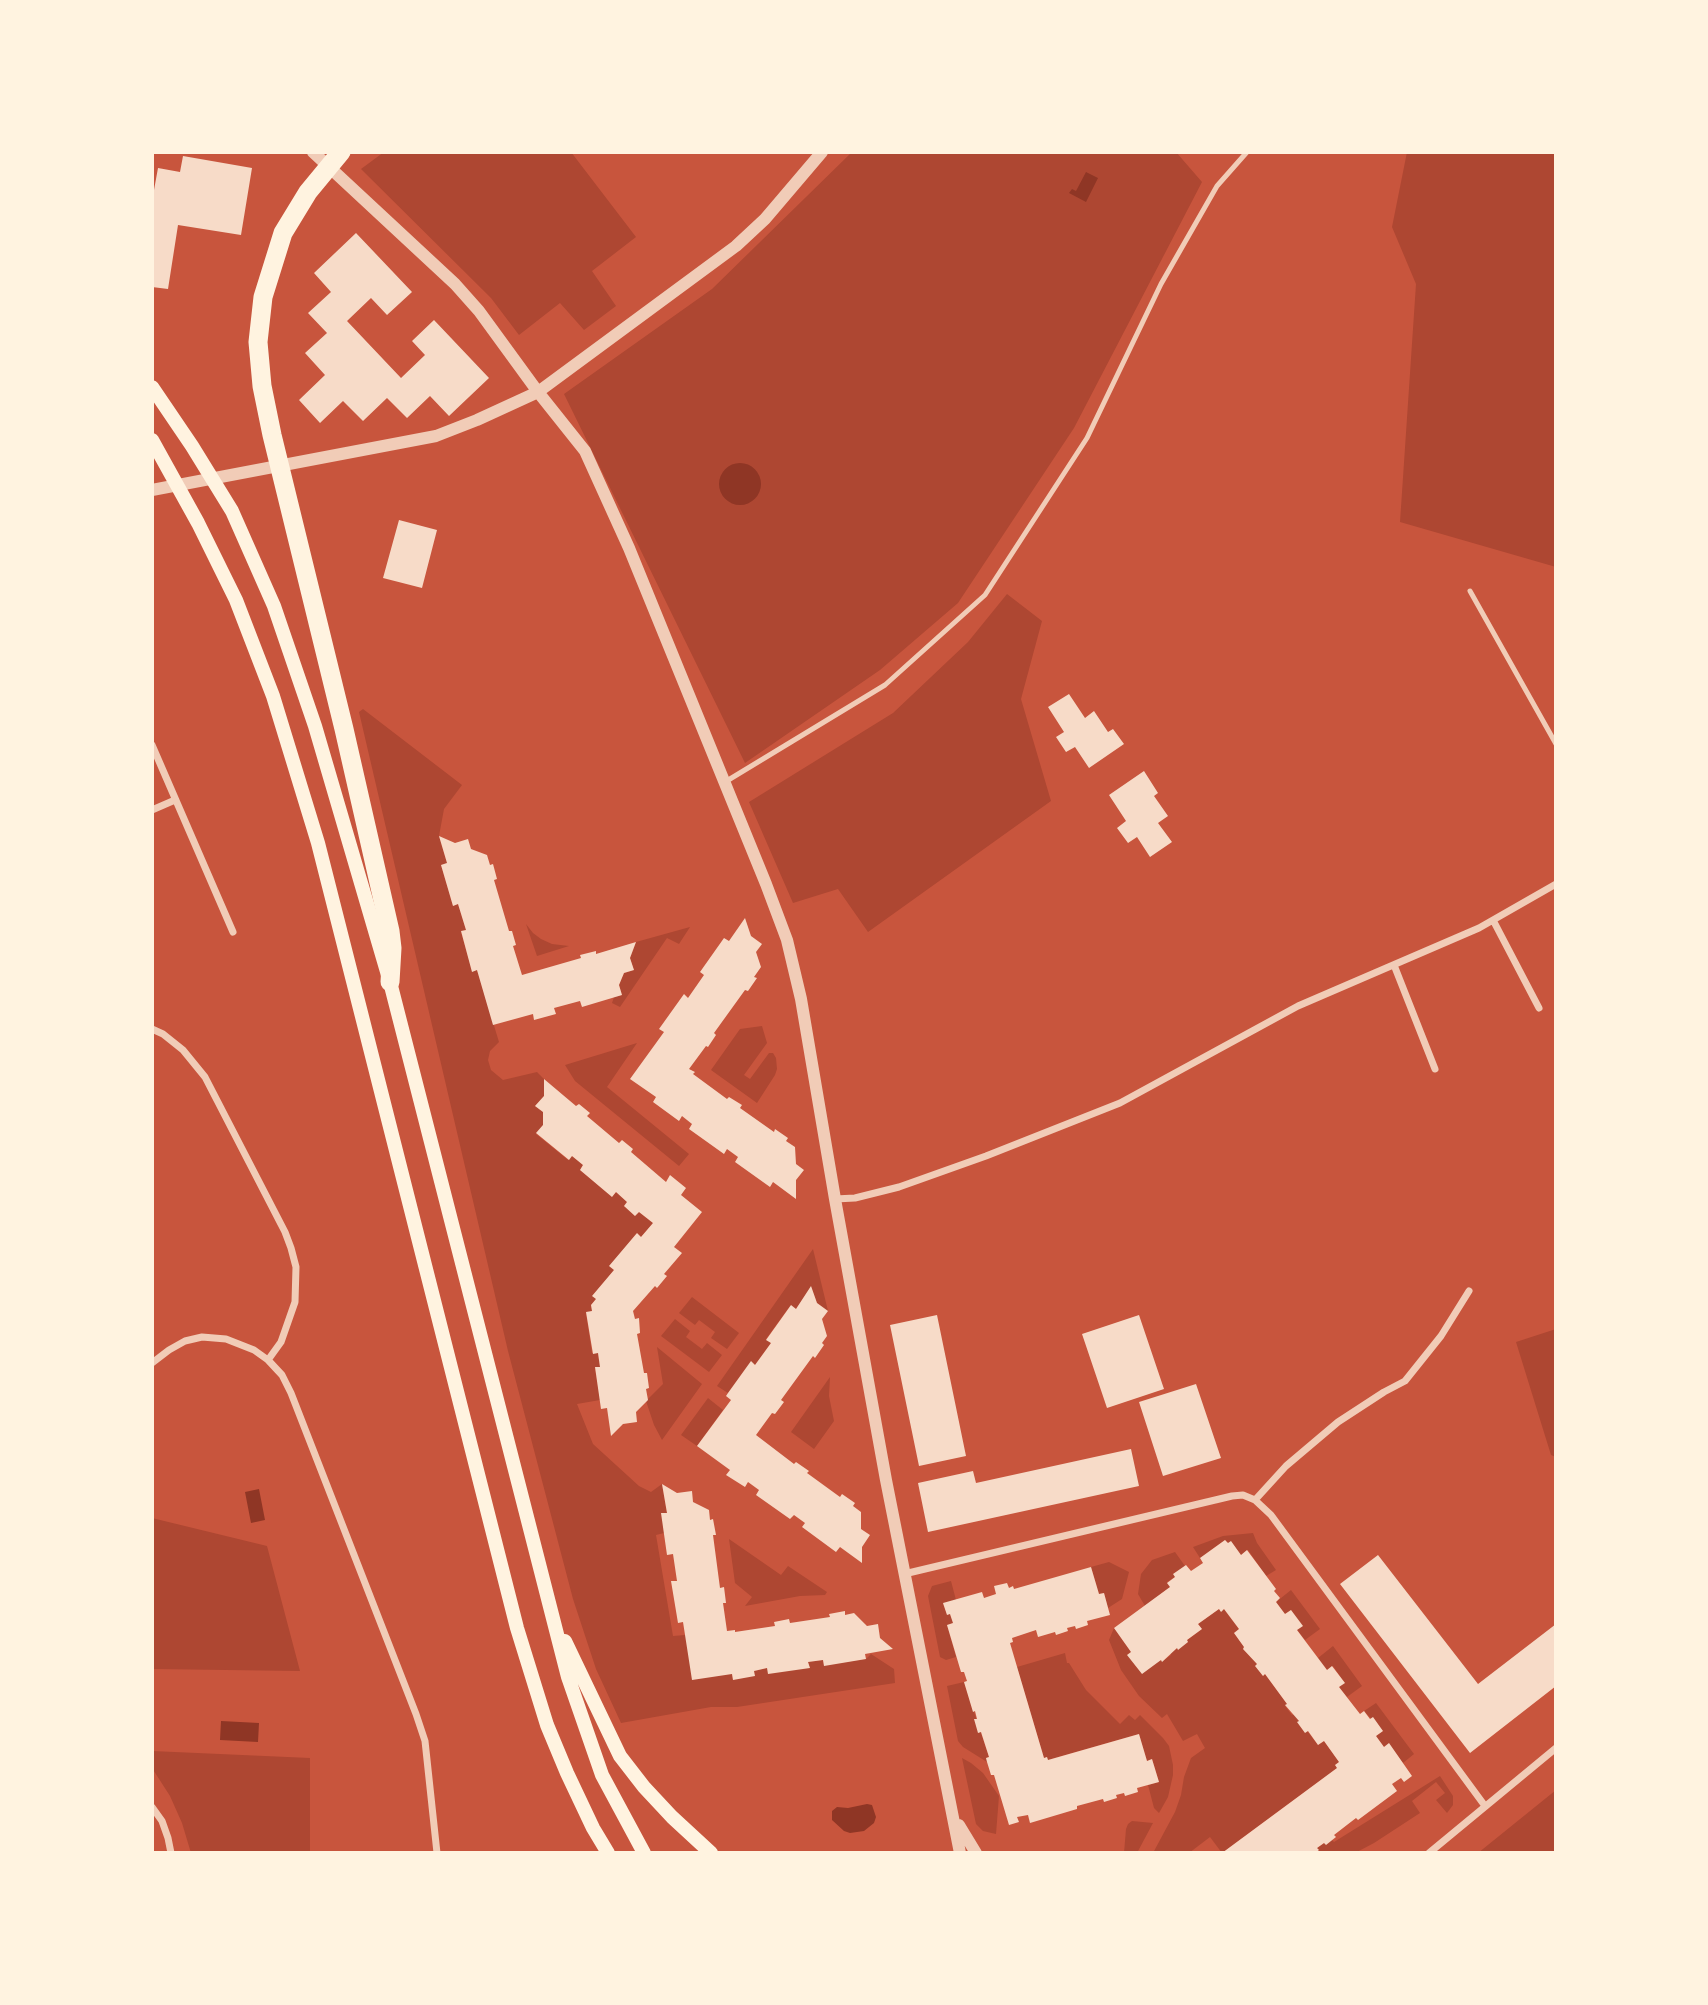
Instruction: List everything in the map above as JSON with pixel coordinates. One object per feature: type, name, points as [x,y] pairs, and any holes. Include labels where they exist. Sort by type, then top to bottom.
[{"type":"highway","points":[[341,152],[308,192],[283,233],[263,297],[258,342],[262,386],[272,435],[390,931],[390,982]]},
{"type":"main road","points":[[152,387],[232,511],[274,606],[307,702],[390,982],[568,1677],[602,1775],[644,1853]]},
{"type":"main road","points":[[152,440],[198,523],[236,600],[273,696],[318,843],[517,1628],[547,1725],[593,1828],[608,1853]]},
{"type":"main road","points":[[550,1612],[620,1756],[666,1811],[711,1853]]},
{"type":"street","points":[[313,152],[455,284],[479,311],[585,450],[629,548],[787,940],[801,999],[904,1574],[960,1853]]},
{"type":"street","points":[[152,490],[436,436],[538,391],[736,246],[765,219],[822,152]]},
{"type":"street","points":[[152,745],[233,932]]},
{"type":"street","points":[[152,810],[175,800]]},
{"type":"street","points":[[835,1199],[855,1198],[899,1186],[986,1156],[1120,1103],[1298,1006],[1493,920],[1556,884]]},
{"type":"street","points":[[1493,920],[1539,1008]]},
{"type":"street","points":[[1394,965],[1434,1069]]},
{"type":"street","points":[[152,1029],[183,1050],[205,1077],[285,1232],[296,1267],[295,1302],[281,1342],[268,1360]]},
{"type":"street","points":[[1255,1500],[1286,1466],[1338,1422],[1405,1381],[1441,1336],[1469,1291]]},
{"type":"street","points":[[152,1363],[185,1341],[202,1337],[226,1339],[254,1350],[282,1375],[425,1741],[437,1853]]},
{"type":"street","points":[[904,1574],[1232,1496],[1255,1500],[1270,1515],[1485,1806]]},
{"type":"street","points":[[1429,1853],[1556,1748]]},
{"type":"street","points":[[152,1807],[162,1821],[171,1853]]},
{"type":"street","points":[[953,1816],[976,1853]]},
{"type":"lane","points":[[724,782],[885,685],[985,595],[1087,438],[1161,284],[1217,186],[1247,152]]},
{"type":"lane","points":[[1471,591],[1556,744]]},
{"type":"shaded area","points":[[384,152],[571,152],[636,237],[592,271],[616,306],[584,330],[560,303],[519,335],[491,298],[361,169]]},
{"type":"shaded area","points":[[852,152],[1176,152],[1202,182],[1074,428],[958,603],[880,670],[745,763],[564,394],[712,289]]},
{"type":"shaded area","points":[[1407,152],[1556,152],[1556,567],[1400,522],[1416,284],[1392,227]]},
{"type":"shaded area","points":[[1086,172],[1098,178],[1086,202],[1069,193],[1072,189],[1076,191]]},
{"type":"shaded area","points":[[740,463],[755,469],[761,484],[755,499],[740,505],[725,499],[719,484],[725,469]]},
{"type":"shaded area","points":[[1007,594],[1042,621],[1021,699],[1051,801],[868,932],[838,889],[793,903],[749,802],[893,713],[968,642]]},
{"type":"shaded area","points":[[363,709],[462,785],[444,809],[439,836],[447,863],[441,865],[453,906],[458,904],[466,930],[461,932],[472,971],[477,970],[499,1042],[490,1051],[488,1060],[491,1070],[503,1080],[537,1072],[544,1079],[544,1096],[535,1106],[543,1112],[543,1125],[536,1134],[568,1160],[572,1156],[583,1165],[580,1170],[612,1196],[616,1192],[627,1202],[624,1206],[635,1216],[639,1212],[653,1223],[641,1237],[636,1234],[610,1266],[614,1270],[593,1295],[596,1299],[591,1305],[592,1311],[586,1313],[592,1353],[598,1353],[600,1367],[595,1368],[600,1400],[577,1404],[593,1444],[639,1486],[651,1492],[662,1484],[667,1513],[662,1514],[664,1533],[656,1535],[673,1636],[685,1635],[732,1674],[733,1680],[767,1668],[810,1668],[808,1662],[823,1660],[824,1665],[866,1659],[871,1654],[894,1669],[895,1683],[737,1707],[711,1707],[621,1723],[596,1669],[573,1599],[508,1351],[359,712]]},
{"type":"shaded area","points":[[526,924],[541,939],[552,944],[569,946],[537,956]]},
{"type":"shaded area","points":[[690,927],[679,944],[667,938],[620,1007],[612,1003],[614,997],[622,995],[619,985],[624,973],[634,970],[630,958],[636,942]]},
{"type":"shaded area","points":[[762,1026],[767,1043],[744,1075],[750,1079],[769,1053],[773,1053],[776,1058],[777,1069],[757,1103],[711,1070],[740,1029]]},
{"type":"shaded area","points":[[637,1043],[607,1087],[689,1154],[679,1166],[575,1081],[565,1065]]},
{"type":"shaded area","points":[[813,1249],[828,1311],[817,1303],[811,1287],[796,1309],[790,1306],[766,1339],[771,1343],[755,1365],[751,1362],[728,1393],[717,1386]]},
{"type":"shaded area","points":[[692,1297],[739,1333],[727,1349],[711,1338],[715,1332],[699,1320],[695,1325],[679,1313]]},
{"type":"shaded area","points":[[675,1319],[690,1331],[686,1337],[702,1349],[707,1343],[722,1355],[709,1372],[661,1336]]},
{"type":"shaded area","points":[[1556,1329],[1556,1457],[1551,1455],[1516,1342]]},
{"type":"shaded area","points":[[657,1347],[702,1384],[662,1440],[646,1401],[663,1384]]},
{"type":"shaded area","points":[[830,1377],[829,1396],[834,1421],[814,1449],[791,1432]]},
{"type":"shaded area","points":[[708,1398],[723,1410],[697,1446],[681,1435]]},
{"type":"shaded area","points":[[259,1489],[265,1520],[251,1523],[245,1492]]},
{"type":"shaded area","points":[[152,1518],[267,1546],[300,1671],[152,1669]]},
{"type":"shaded area","points":[[1253,1533],[1276,1570],[1266,1576],[1248,1550],[1241,1555],[1231,1542],[1225,1540],[1200,1558],[1193,1547],[1223,1536]]},
{"type":"shaded area","points":[[729,1539],[781,1575],[788,1566],[827,1592],[825,1595],[800,1596],[745,1606],[752,1597],[735,1583]]},
{"type":"shaded area","points":[[1175,1552],[1185,1566],[1167,1582],[1170,1587],[1145,1606],[1138,1594],[1141,1574],[1152,1560]]},
{"type":"shaded area","points":[[1109,1562],[1129,1572],[1122,1599],[1108,1608],[1104,1593],[1099,1594],[1091,1567]]},
{"type":"shaded area","points":[[951,1581],[956,1600],[943,1604],[953,1623],[947,1625],[956,1657],[946,1660],[940,1657],[928,1596],[932,1586]]},
{"type":"shaded area","points":[[1291,1590],[1320,1629],[1305,1640],[1297,1630],[1302,1626],[1291,1610],[1285,1614],[1276,1602]]},
{"type":"shaded area","points":[[1219,1609],[1224,1609],[1239,1629],[1234,1633],[1243,1649],[1257,1664],[1263,1676],[1265,1674],[1292,1715],[1294,1714],[1318,1745],[1324,1741],[1339,1762],[1335,1765],[1337,1768],[1222,1853],[1210,1837],[1189,1853],[1153,1853],[1175,1812],[1191,1758],[1205,1748],[1197,1734],[1183,1741],[1167,1714],[1162,1718],[1139,1696],[1121,1670],[1109,1640],[1114,1628],[1131,1652],[1127,1655],[1163,1661],[1202,1629],[1198,1624]]},
{"type":"shaded area","points":[[1333,1646],[1362,1686],[1347,1697],[1339,1687],[1344,1682],[1333,1666],[1327,1670],[1318,1658]]},
{"type":"shaded area","points":[[1065,1653],[1067,1663],[1086,1690],[1120,1724],[1129,1715],[1135,1720],[1140,1715],[1169,1746],[1173,1775],[1168,1797],[1159,1813],[1154,1808],[1148,1785],[1159,1782],[1152,1759],[1147,1761],[1139,1734],[1048,1760],[1047,1757],[1044,1758],[1017,1667]]},
{"type":"shaded area","points":[[964,1682],[989,1757],[986,1758],[987,1762],[958,1741],[947,1686]]},
{"type":"shaded area","points":[[1376,1703],[1414,1754],[1403,1763],[1388,1744],[1384,1747],[1376,1736],[1383,1731],[1364,1711]]},
{"type":"shaded area","points":[[221,1721],[259,1723],[258,1742],[220,1740]]},
{"type":"shaded area","points":[[152,1751],[310,1758],[310,1853],[191,1853],[170,1796],[152,1768]]},
{"type":"shaded area","points":[[962,1758],[983,1773],[999,1796],[996,1834],[983,1831],[976,1824]]},
{"type":"shaded area","points":[[1440,1776],[1453,1796],[1453,1805],[1447,1813],[1436,1800],[1445,1793],[1436,1782],[1412,1801],[1420,1813],[1374,1843],[1355,1853],[1315,1853],[1324,1843],[1332,1840],[1334,1842]]},
{"type":"shaded area","points":[[1556,1790],[1556,1853],[1478,1853]]},
{"type":"shaded area","points":[[872,1805],[876,1817],[874,1823],[864,1831],[844,1831],[832,1820],[832,1811],[837,1807]]},
{"type":"shaded area","points":[[1132,1821],[1153,1823],[1137,1853],[1124,1853],[1126,1829]]},
{"type":"building","points":[[183,156],[252,168],[241,235],[178,225],[168,289],[152,287],[152,201],[158,168],[180,172]]},
{"type":"building","points":[[356,233],[412,292],[387,315],[371,298],[347,321],[401,378],[425,355],[412,341],[434,320],[489,378],[449,416],[430,396],[407,418],[387,398],[363,421],[343,401],[320,423],[299,400],[325,375],[305,353],[327,333],[308,313],[331,292],[314,273]]},
{"type":"building","points":[[399,520],[437,530],[422,588],[383,578]]},
{"type":"building","points":[[1069,694],[1085,718],[1094,711],[1108,732],[1113,729],[1124,744],[1089,768],[1075,747],[1066,752],[1056,737],[1064,732],[1048,707]]},
{"type":"building","points":[[1144,771],[1158,793],[1154,796],[1168,816],[1158,823],[1172,842],[1150,857],[1137,837],[1128,843],[1117,828],[1126,821],[1109,795]]},
{"type":"building","points":[[439,836],[455,843],[468,839],[471,849],[487,855],[490,865],[493,864],[497,879],[494,880],[509,931],[512,931],[516,945],[513,946],[522,975],[581,958],[580,955],[596,951],[596,954],[636,942],[630,958],[634,970],[624,973],[619,985],[622,995],[582,1007],[580,1001],[554,1008],[556,1014],[534,1020],[533,1014],[493,1025],[477,970],[472,972],[461,931],[466,930],[458,904],[453,906],[441,865],[447,863]]},
{"type":"building","points":[[745,918],[751,936],[762,944],[756,952],[761,967],[754,977],[757,978],[748,991],[745,990],[714,1033],[716,1035],[708,1047],[706,1046],[689,1069],[727,1099],[729,1097],[742,1105],[740,1108],[774,1132],[775,1129],[788,1138],[786,1141],[795,1147],[796,1164],[804,1170],[796,1180],[796,1199],[773,1182],[770,1187],[735,1162],[738,1157],[727,1149],[724,1154],[689,1129],[692,1124],[682,1116],[679,1121],[653,1102],[656,1097],[630,1079],[664,1032],[659,1029],[684,994],[688,998],[704,975],[700,972],[724,938],[729,941]]},
{"type":"building","points":[[544,1079],[576,1106],[579,1104],[590,1113],[587,1116],[619,1143],[622,1140],[633,1149],[631,1152],[666,1182],[670,1175],[686,1188],[681,1195],[702,1212],[674,1247],[682,1253],[664,1274],[667,1276],[633,1311],[635,1319],[639,1318],[640,1333],[637,1334],[644,1373],[647,1373],[648,1400],[636,1412],[637,1422],[623,1424],[611,1436],[607,1408],[601,1409],[595,1367],[600,1367],[598,1353],[593,1354],[586,1312],[592,1311],[591,1305],[596,1299],[592,1296],[614,1270],[609,1266],[637,1233],[641,1237],[653,1223],[639,1212],[635,1216],[624,1206],[627,1202],[616,1192],[612,1197],[580,1170],[583,1165],[572,1156],[569,1160],[536,1133],[543,1125],[543,1112],[535,1106],[544,1096]]},
{"type":"building","points":[[811,1286],[817,1303],[828,1311],[822,1319],[827,1336],[822,1343],[824,1345],[781,1400],[784,1402],[775,1414],[772,1413],[756,1435],[794,1464],[796,1462],[809,1471],[807,1473],[840,1497],[842,1494],[855,1503],[853,1506],[861,1512],[861,1529],[870,1535],[862,1547],[862,1563],[840,1547],[836,1552],[802,1527],[805,1523],[794,1515],[790,1519],[756,1495],[759,1490],[748,1482],[745,1487],[726,1475],[730,1470],[697,1446],[731,1400],[726,1396],[728,1393],[751,1361],[755,1365],[771,1343],[766,1340],[791,1305],[796,1309]]},
{"type":"building","points":[[937,1315],[966,1456],[919,1466],[890,1325]]},
{"type":"building","points":[[1139,1315],[1164,1389],[1107,1408],[1082,1334]]},
{"type":"building","points":[[1196,1384],[1221,1458],[1163,1476],[1139,1402]]},
{"type":"building","points":[[1131,1449],[1139,1486],[928,1532],[918,1483],[973,1471],[976,1483]]},
{"type":"building","points":[[662,1484],[677,1493],[692,1491],[693,1502],[709,1510],[710,1520],[713,1519],[720,1588],[724,1587],[726,1603],[723,1603],[727,1631],[775,1626],[774,1622],[789,1619],[790,1623],[830,1617],[829,1614],[845,1611],[845,1615],[854,1613],[867,1626],[878,1624],[880,1638],[893,1649],[865,1654],[866,1659],[824,1666],[823,1660],[808,1662],[810,1668],[768,1674],[767,1668],[754,1671],[755,1676],[733,1680],[732,1674],[692,1680],[683,1622],[678,1623],[671,1581],[677,1581],[673,1554],[667,1555],[661,1513],[667,1513]]},
{"type":"building","points":[[1225,1540],[1228,1543],[1231,1541],[1241,1555],[1247,1550],[1276,1589],[1274,1591],[1280,1598],[1276,1602],[1285,1614],[1291,1610],[1303,1626],[1297,1630],[1327,1670],[1332,1666],[1345,1683],[1339,1687],[1360,1714],[1364,1711],[1370,1719],[1373,1717],[1383,1731],[1376,1736],[1384,1747],[1389,1743],[1412,1776],[1404,1782],[1401,1778],[1392,1784],[1397,1791],[1358,1820],[1356,1818],[1326,1845],[1324,1843],[1317,1848],[1319,1850],[1315,1853],[1222,1853],[1337,1768],[1335,1765],[1339,1762],[1324,1741],[1318,1745],[1308,1731],[1305,1733],[1265,1674],[1263,1676],[1255,1666],[1257,1664],[1243,1649],[1234,1633],[1239,1629],[1224,1609],[1221,1612],[1219,1609],[1198,1624],[1202,1629],[1187,1640],[1188,1642],[1142,1674],[1127,1655],[1131,1652],[1114,1628],[1170,1587],[1167,1583],[1175,1577],[1173,1574],[1186,1565],[1191,1571],[1203,1563],[1200,1558]]},
{"type":"building","points":[[1378,1555],[1478,1684],[1556,1624],[1556,1686],[1470,1753],[1340,1584]]},
{"type":"building","points":[[1091,1567],[1099,1594],[1104,1593],[1110,1615],[1087,1621],[1088,1625],[1076,1629],[1075,1626],[1067,1628],[1068,1631],[1056,1635],[1055,1632],[1038,1637],[1036,1630],[1012,1638],[1013,1642],[1010,1643],[1044,1758],[1047,1757],[1048,1760],[1139,1734],[1147,1761],[1152,1759],[1159,1782],[1137,1788],[1138,1792],[1125,1796],[1124,1793],[1104,1802],[1103,1799],[1077,1806],[1077,1809],[1030,1823],[1028,1815],[1017,1817],[1019,1822],[1009,1825],[994,1775],[991,1775],[987,1762],[986,1758],[989,1757],[981,1732],[978,1733],[975,1711],[973,1712],[964,1682],[967,1681],[964,1672],[961,1672],[947,1625],[953,1623],[943,1603],[982,1592],[984,1598],[996,1594],[994,1586],[1007,1583],[1009,1588],[1013,1586],[1014,1589]]}]
